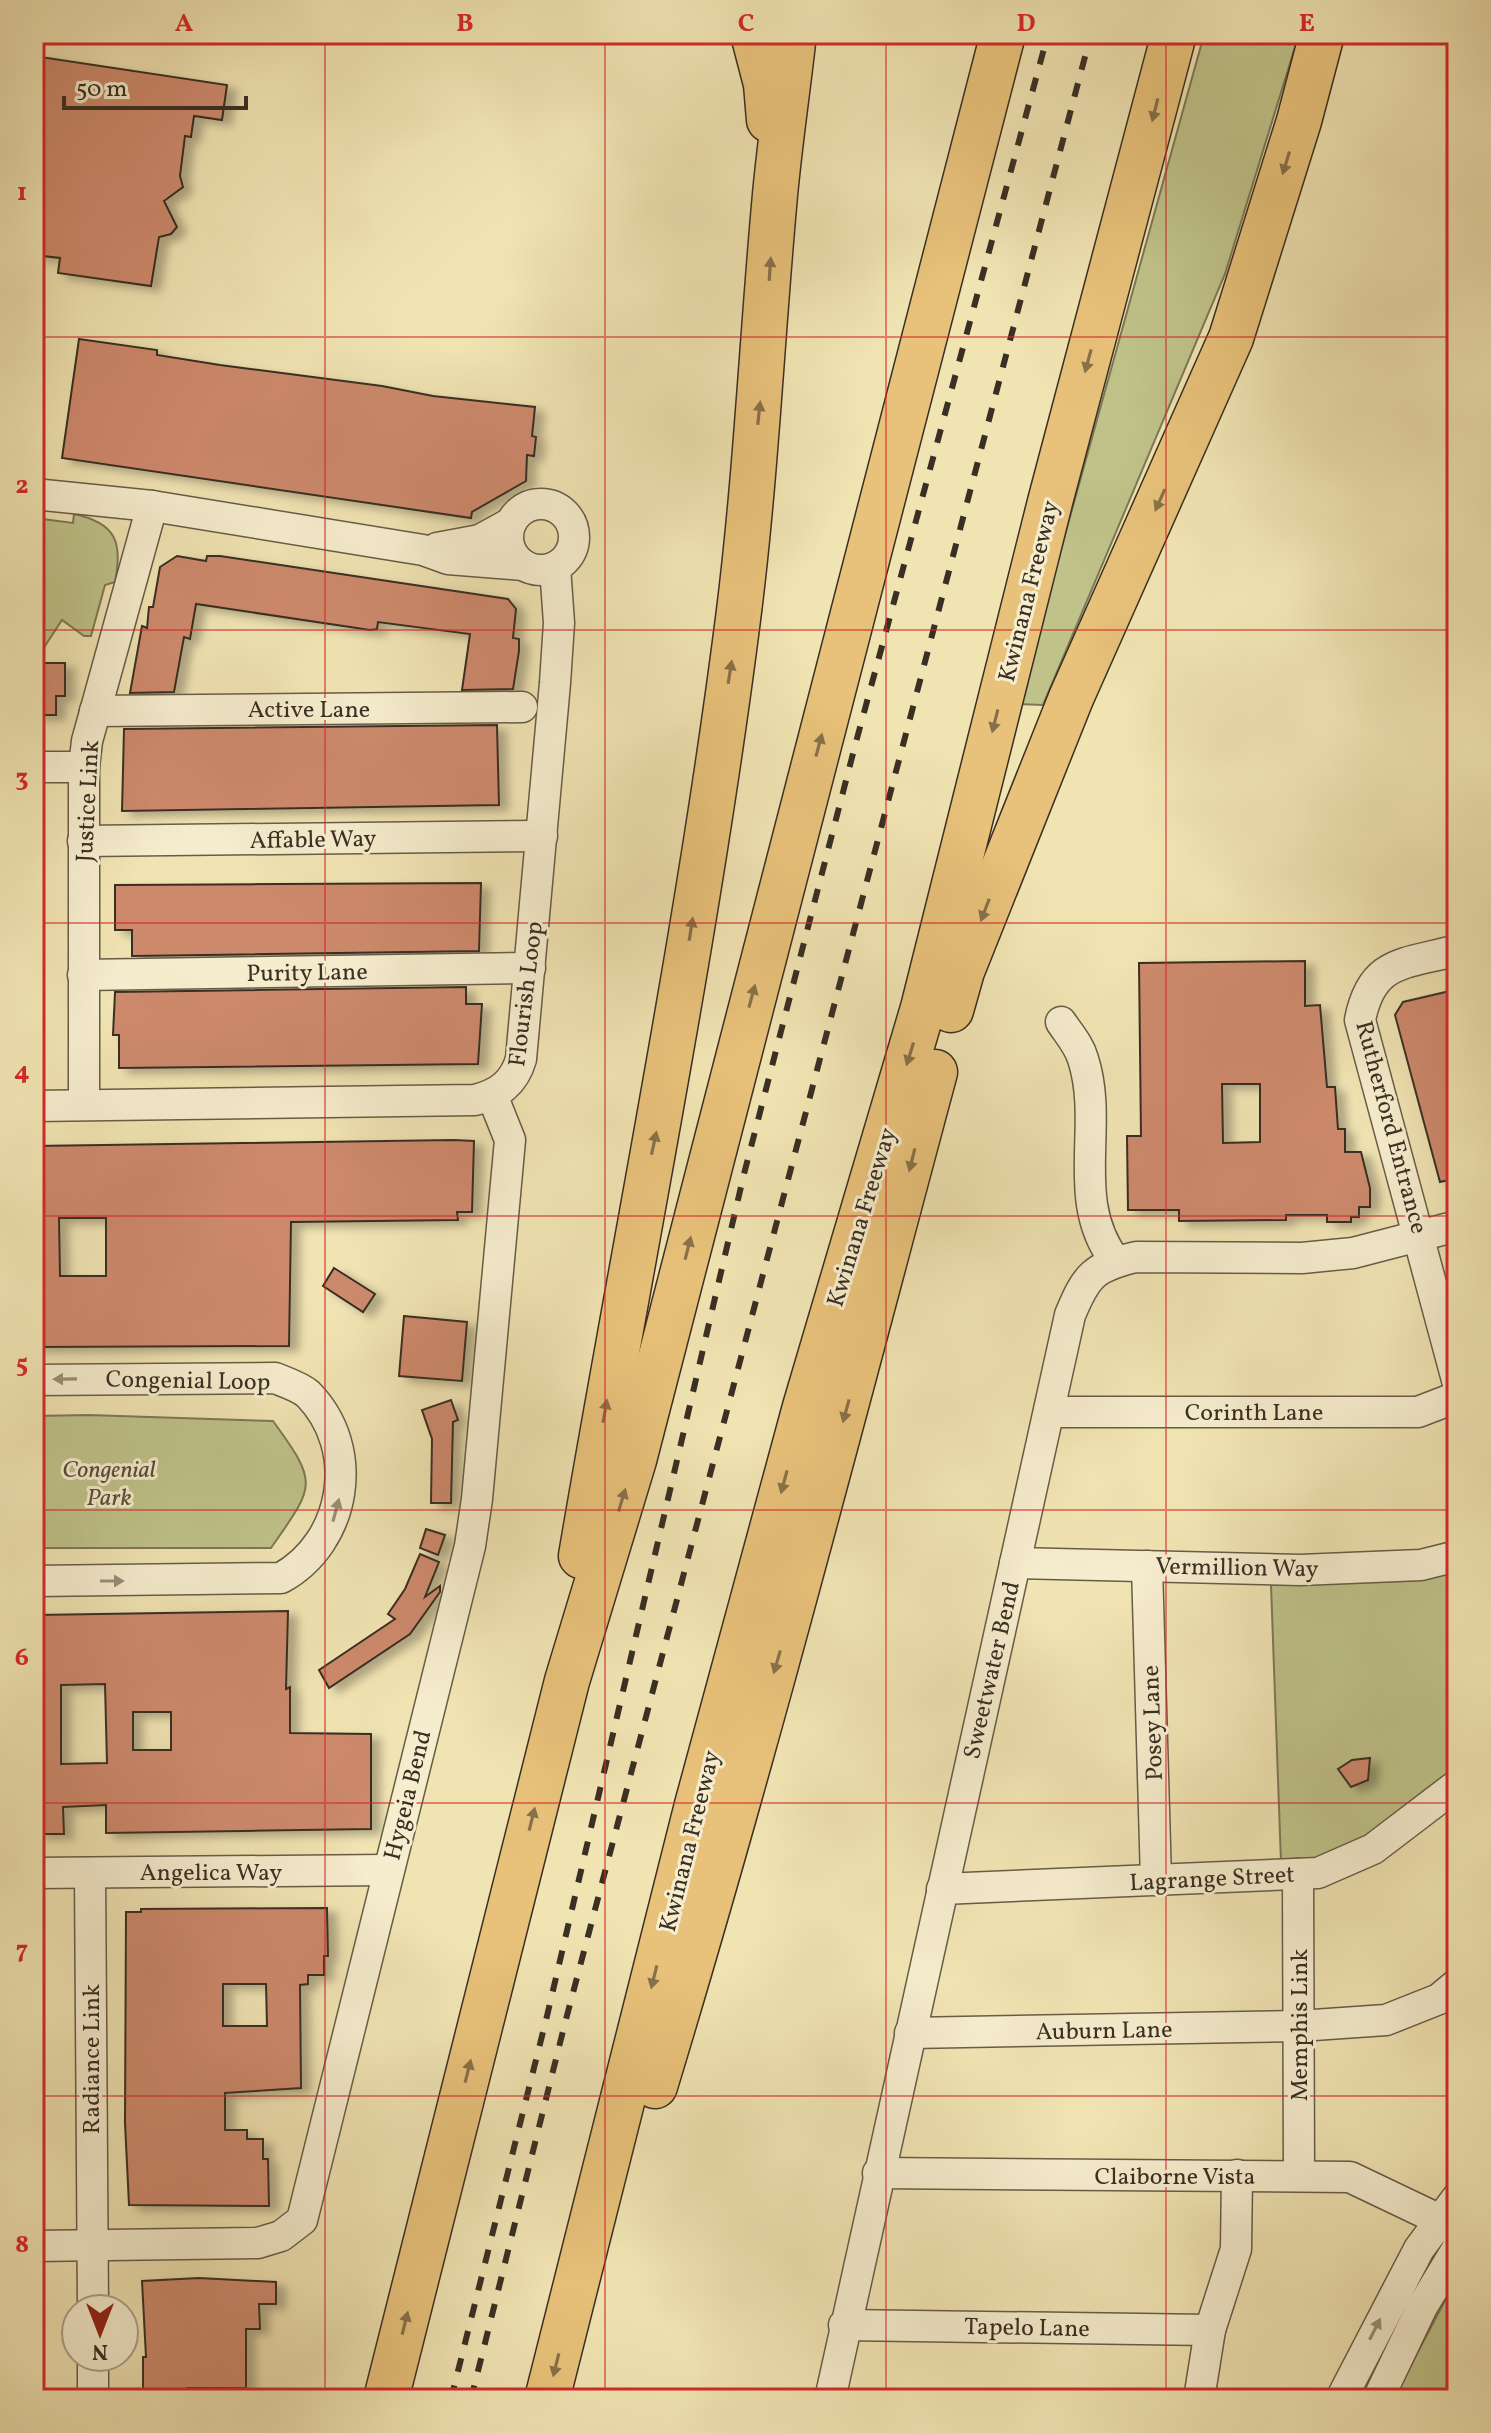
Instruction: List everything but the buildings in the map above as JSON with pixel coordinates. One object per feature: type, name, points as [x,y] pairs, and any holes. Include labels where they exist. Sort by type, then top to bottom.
[{"type":"highway","points":[[753,34],[766,84],[775,194]]},
{"type":"highway","points":[[567,1681],[567,1637],[633,1247],[665,1089],[738,618],[766,344],[775,194],[794,34]]},
{"type":"highway","points":[[386,2399],[567,1681],[634,1460],[1003,34]]},
{"type":"highway","name":"Kwinana Freeway","points":[[547,2399],[697,1805],[801,1422],[923,1008],[1050,502],[1174,34]]},
{"type":"highway","points":[[569,2312],[601,2256],[715,1888],[846,1412],[962,971],[1071,698],[1231,338],[1299,121],[1322,34]]},
{"type":"highway","points":[[1299,121],[1328,62],[1347,34]]},
{"type":"street","points":[[34,494],[152,506],[423,550],[448,559],[523,565],[539,571],[555,567],[568,558],[574,543],[572,525],[561,510],[543,504],[524,508],[511,523],[480,540],[423,550]]},
{"type":"street","name":"Justice Link","points":[[84,1104],[84,767],[95,711],[152,506]]},
{"type":"street","points":[[511,523],[508,542],[511,551],[523,565]]},
{"type":"street","name":"Flourish Loop","points":[[34,1106],[452,1101],[492,1095],[516,1076],[521,1059],[530,968],[559,623],[555,567]]},
{"type":"street","name":"Active Lane","points":[[95,711],[522,707]]},
{"type":"street","points":[[34,767],[84,767]]},
{"type":"street","name":"Affable Way","points":[[83,841],[542,836]]},
{"type":"street","name":"Rutherford Entrance","points":[[1457,950],[1381,971],[1365,992],[1360,1020],[1421,1236],[1457,1380]]},
{"type":"street","name":"Purity Lane","points":[[83,975],[530,968]]},
{"type":"street","points":[[1061,1022],[1075,1042],[1086,1069],[1092,1215],[1100,1241],[1116,1262]]},
{"type":"street","name":"Hygeia Bend","points":[[34,2246],[258,2243],[281,2236],[302,2220],[470,1546],[510,1140],[492,1095]]},
{"type":"street","name":"Sweetwater Bend","points":[[830,2399],[1070,1315],[1084,1280],[1116,1262],[1136,1257],[1302,1258],[1353,1253],[1457,1226]]},
{"type":"street","name":"Congenial Loop","points":[[34,1380],[275,1378],[306,1392],[325,1418],[339,1455],[341,1487],[334,1520],[317,1550],[302,1567],[281,1578],[34,1581]]},
{"type":"street","name":"Corinth Lane","points":[[1049,1412],[1418,1412],[1457,1397]]},
{"type":"street","name":"Vermillion Way","points":[[1015,1563],[1300,1570],[1421,1565],[1457,1556]]},
{"type":"street","name":"Posey Lane","points":[[1147,1566],[1156,1880]]},
{"type":"street","name":"Lagrange Street","points":[[942,1889],[1318,1873],[1373,1849],[1457,1785]]},
{"type":"street","name":"Angelica Way","points":[[34,1873],[388,1870]]},
{"type":"street","name":"Radiance Link","points":[[90,1873],[93,2293]]},
{"type":"street","name":"Memphis Link","points":[[1298,1874],[1299,2176]]},
{"type":"street","name":"Auburn Lane","points":[[910,2033],[1299,2026],[1386,2020],[1439,1999],[1457,1984]]},
{"type":"street","name":"Claiborne Vista","points":[[878,2173],[1350,2177],[1451,2217]]},
{"type":"street","points":[[1199,2399],[1210,2330],[1236,2249],[1237,2175]]},
{"type":"street","points":[[1341,2399],[1382,2316],[1451,2217]]},
{"type":"street","points":[[1378,2399],[1422,2307],[1457,2249]]},
{"type":"street","name":"Tapelo Lane","points":[[844,2325],[1210,2330]]},
{"type":"street","points":[[93,2373],[93,2399]]},
{"type":"green space","points":[[1208,34],[1299,34],[1225,274],[1043,705],[1018,704],[1202,42]]},
{"type":"green space","points":[[74,514],[99,523],[113,536],[118,556],[115,582],[105,585],[91,636],[84,636],[62,620],[41,652],[34,652],[34,518],[73,523]]},
{"type":"green space","name":"Congenial Park","points":[[34,1416],[273,1421],[304,1472],[306,1484],[303,1497],[271,1548],[34,1548]]},
{"type":"green space","points":[[1457,1568],[1457,1774],[1405,1817],[1328,1858],[1281,1862],[1271,1585],[1391,1578]]},
{"type":"green space","points":[[1457,2281],[1457,2399],[1393,2399],[1450,2291]]},
{"type":"railway","points":[[451,2399],[547,2016],[744,1174],[856,742],[1048,34]]},
{"type":"railway","points":[[471,2399],[565,2023],[1091,34]]}]
